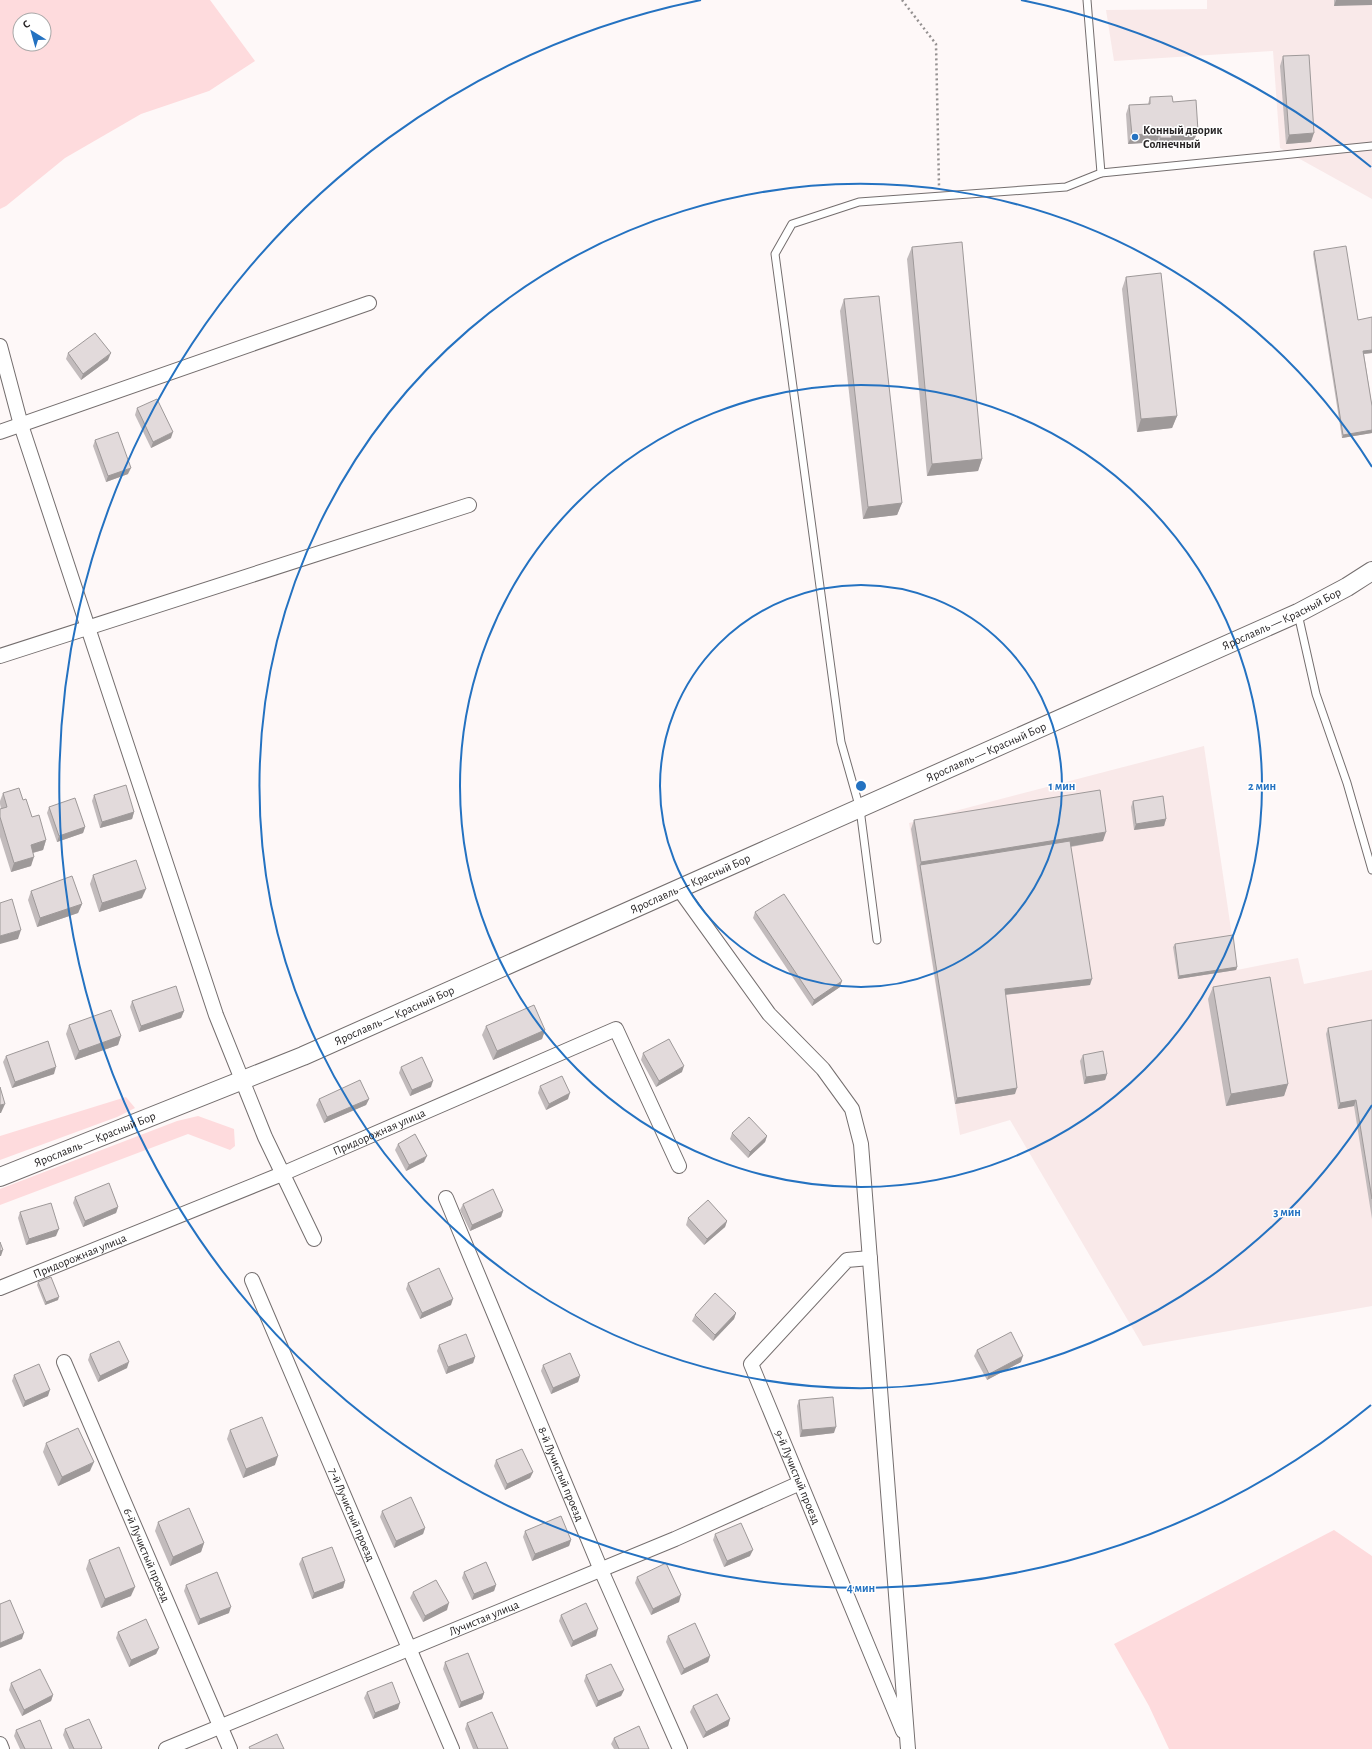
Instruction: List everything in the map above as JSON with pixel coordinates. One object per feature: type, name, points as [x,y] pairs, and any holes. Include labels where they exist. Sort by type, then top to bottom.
[{"type":"street","points":[[0,432],[369,303]]},
{"type":"street","points":[[0,346],[21,425],[216,1015],[265,1138],[314,1239]]},
{"type":"street","points":[[0,656],[470,505]]},
{"type":"street","name":"Ярославль — Красный Бор","points":[[0,1177],[303,1056],[1298,613],[1347,587],[1372,571]]},
{"type":"street","points":[[679,889],[769,1014],[823,1069],[852,1109],[861,1144],[908,1746]]},
{"type":"street","name":"Придорожная улица","points":[[0,1288],[282,1174],[616,1029],[679,1166]]},
{"type":"street","name":"8-й Лучистый проезд","points":[[446,1198],[601,1570],[680,1749]]},
{"type":"street","name":"9-й Лучистый проезд","points":[[870,1258],[847,1260],[751,1364],[908,1746]]},
{"type":"street","name":"7-й Лучистый проезд","points":[[252,1280],[452,1749]]},
{"type":"street","name":"6-й Лучистый проезд","points":[[64,1362],[230,1749]]},
{"type":"street","name":"Лучистая улица","points":[[166,1749],[676,1539],[800,1483]]},
{"type":"street","points":[[0,1744],[2,1749]]},
{"type":"lane","points":[[1087,0],[1101,173]]},
{"type":"lane","points":[[877,940],[860,809],[841,742],[775,254],[792,224],[859,202],[1066,188],[1101,173],[1372,146]]},
{"type":"lane","points":[[1298,613],[1316,694],[1347,783],[1372,870]]},
{"type":"path","points":[[902,0],[936,44],[939,196]]},
{"type":"shaded area","points":[[0,0],[210,0],[255,61],[209,91],[141,114],[65,158],[6,206],[0,209]]},
{"type":"shaded area","points":[[1207,0],[1372,0],[1372,199],[1280,148],[1273,51],[1114,61],[1106,10],[1207,9]]},
{"type":"shaded area","points":[[1204,746],[1237,970],[1298,958],[1304,984],[1372,970],[1372,1306],[1143,1346],[1010,1120],[960,1135],[909,823]]},
{"type":"shaded area","points":[[126,1097],[135,1108],[117,1117],[0,1160],[0,1136]]},
{"type":"shaded area","points":[[198,1116],[234,1129],[235,1146],[230,1150],[188,1134],[0,1205],[0,1189],[177,1121]]},
{"type":"shaded area","points":[[1334,1530],[1372,1556],[1372,1749],[1169,1749],[1149,1706],[1114,1644]]},
{"type":"building","points":[[1309,55],[1314,133],[1289,135],[1283,56]]},
{"type":"building","points":[[1172,96],[1173,102],[1196,100],[1198,131],[1171,133],[1172,138],[1160,138],[1160,133],[1132,135],[1129,105],[1150,104],[1150,97]]},
{"type":"building","points":[[962,242],[982,459],[932,464],[912,247]]},
{"type":"building","points":[[1346,246],[1358,320],[1372,317],[1372,350],[1363,351],[1372,406],[1372,430],[1343,435],[1314,251]]},
{"type":"building","points":[[1161,273],[1177,416],[1141,419],[1126,277]]},
{"type":"building","points":[[879,296],[902,503],[868,507],[844,299]]},
{"type":"building","points":[[95,333],[111,353],[83,374],[68,353]]},
{"type":"building","points":[[157,399],[173,432],[153,442],[137,408]]},
{"type":"building","points":[[118,432],[131,468],[108,476],[95,440]]},
{"type":"building","points":[[126,785],[134,812],[102,822],[94,795]]},
{"type":"building","points":[[19,788],[23,800],[26,799],[32,817],[39,815],[46,840],[31,845],[34,857],[14,863],[0,817],[0,809],[7,807],[3,793]]},
{"type":"building","points":[[1100,790],[1106,832],[921,862],[914,820]]},
{"type":"building","points":[[1163,796],[1166,819],[1136,824],[1133,801]]},
{"type":"building","points":[[75,798],[85,827],[59,836],[49,807]]},
{"type":"building","points":[[1070,841],[1092,979],[1005,989],[1017,1088],[957,1098],[920,865]]},
{"type":"building","points":[[136,860],[146,889],[102,903],[93,875]]},
{"type":"building","points":[[72,876],[82,904],[40,918],[31,891]]},
{"type":"building","points":[[784,894],[842,981],[814,1000],[755,912]]},
{"type":"building","points":[[12,899],[21,930],[0,936],[0,903]]},
{"type":"building","points":[[1233,935],[1237,967],[1179,976],[1175,944]]},
{"type":"building","points":[[1270,977],[1288,1084],[1231,1094],[1213,987]]},
{"type":"building","points":[[176,986],[184,1011],[141,1026],[132,1001]]},
{"type":"building","points":[[534,1005],[545,1030],[497,1051],[486,1026]]},
{"type":"building","points":[[111,1010],[121,1036],[79,1051],[69,1025]]},
{"type":"building","points":[[1372,1020],[1372,1199],[1356,1100],[1340,1103],[1328,1028]]},
{"type":"building","points":[[669,1039],[684,1066],[659,1081],[643,1053]]},
{"type":"building","points":[[48,1041],[56,1067],[15,1082],[6,1056]]},
{"type":"building","points":[[1103,1051],[1107,1074],[1086,1077],[1083,1055]]},
{"type":"building","points":[[422,1057],[433,1081],[412,1090],[401,1067]]},
{"type":"building","points":[[562,1076],[570,1093],[549,1104],[540,1086]]},
{"type":"building","points":[[360,1080],[369,1099],[327,1117],[319,1099]]},
{"type":"building","points":[[0,1087],[5,1104],[0,1105]]},
{"type":"building","points":[[749,1117],[767,1136],[750,1152],[732,1133]]},
{"type":"building","points":[[415,1134],[427,1156],[409,1165],[398,1144]]},
{"type":"building","points":[[109,1183],[118,1207],[85,1221],[75,1197]]},
{"type":"building","points":[[493,1189],[503,1211],[472,1225],[463,1204]]},
{"type":"building","points":[[708,1200],[727,1221],[707,1239],[688,1218]]},
{"type":"building","points":[[51,1203],[59,1229],[29,1239],[20,1212]]},
{"type":"building","points":[[0,1242],[3,1250],[0,1251]]},
{"type":"building","points":[[439,1268],[453,1299],[422,1313],[408,1283]]},
{"type":"building","points":[[51,1277],[59,1297],[46,1302],[38,1282]]},
{"type":"building","points":[[715,1293],[736,1313],[715,1335],[695,1315]]},
{"type":"building","points":[[1011,1332],[1023,1356],[989,1374],[977,1350]]},
{"type":"building","points":[[466,1334],[475,1357],[448,1367],[439,1345]]},
{"type":"building","points":[[119,1341],[129,1362],[100,1376],[90,1354]]},
{"type":"building","points":[[570,1353],[580,1376],[553,1388],[543,1365]]},
{"type":"building","points":[[39,1364],[50,1390],[25,1401],[14,1375]]},
{"type":"building","points":[[833,1397],[836,1427],[802,1430],[799,1400]]},
{"type":"building","points":[[262,1417],[278,1456],[246,1469],[230,1430]]},
{"type":"building","points":[[78,1428],[94,1462],[62,1477],[46,1443]]},
{"type":"building","points":[[522,1449],[533,1472],[507,1484],[496,1460]]},
{"type":"building","points":[[411,1497],[425,1528],[396,1541],[382,1511]]},
{"type":"building","points":[[189,1508],[204,1543],[173,1557],[158,1522]]},
{"type":"building","points":[[561,1516],[571,1540],[535,1554],[525,1531]]},
{"type":"building","points":[[741,1523],[753,1550],[727,1561],[715,1534]]},
{"type":"building","points":[[119,1547],[135,1587],[105,1599],[89,1560]]},
{"type":"building","points":[[332,1547],[345,1581],[314,1593],[302,1558]]},
{"type":"building","points":[[486,1562],[496,1585],[474,1594],[464,1572]]},
{"type":"building","points":[[666,1563],[681,1595],[653,1609],[637,1577]]},
{"type":"building","points":[[217,1572],[231,1607],[200,1619],[186,1585]]},
{"type":"building","points":[[436,1580],[449,1603],[425,1616],[413,1592]]},
{"type":"building","points":[[10,1600],[24,1633],[0,1643],[0,1604]]},
{"type":"building","points":[[586,1603],[598,1629],[573,1641],[561,1615]]},
{"type":"building","points":[[146,1619],[159,1648],[131,1660],[118,1632]]},
{"type":"building","points":[[695,1623],[710,1656],[684,1669],[668,1636]]},
{"type":"building","points":[[468,1653],[484,1693],[461,1702],[445,1662]]},
{"type":"building","points":[[611,1664],[624,1690],[598,1701],[586,1675]]},
{"type":"building","points":[[40,1669],[53,1695],[24,1710],[11,1683]]},
{"type":"building","points":[[392,1682],[400,1703],[375,1713],[367,1692]]},
{"type":"building","points":[[717,1694],[730,1719],[706,1732],[693,1706]]},
{"type":"building","points":[[492,1712],[508,1749],[478,1749],[467,1723]]},
{"type":"building","points":[[89,1719],[102,1748],[74,1749],[65,1729]]},
{"type":"building","points":[[40,1720],[52,1749],[25,1749],[16,1730]]},
{"type":"building","points":[[639,1726],[649,1749],[619,1749],[614,1738]]},
{"type":"building","points":[[277,1734],[284,1749],[250,1749],[249,1747]]},
{"type":"place","name":"Конный дворик Солнечный","points":[[1135,137]]}]
